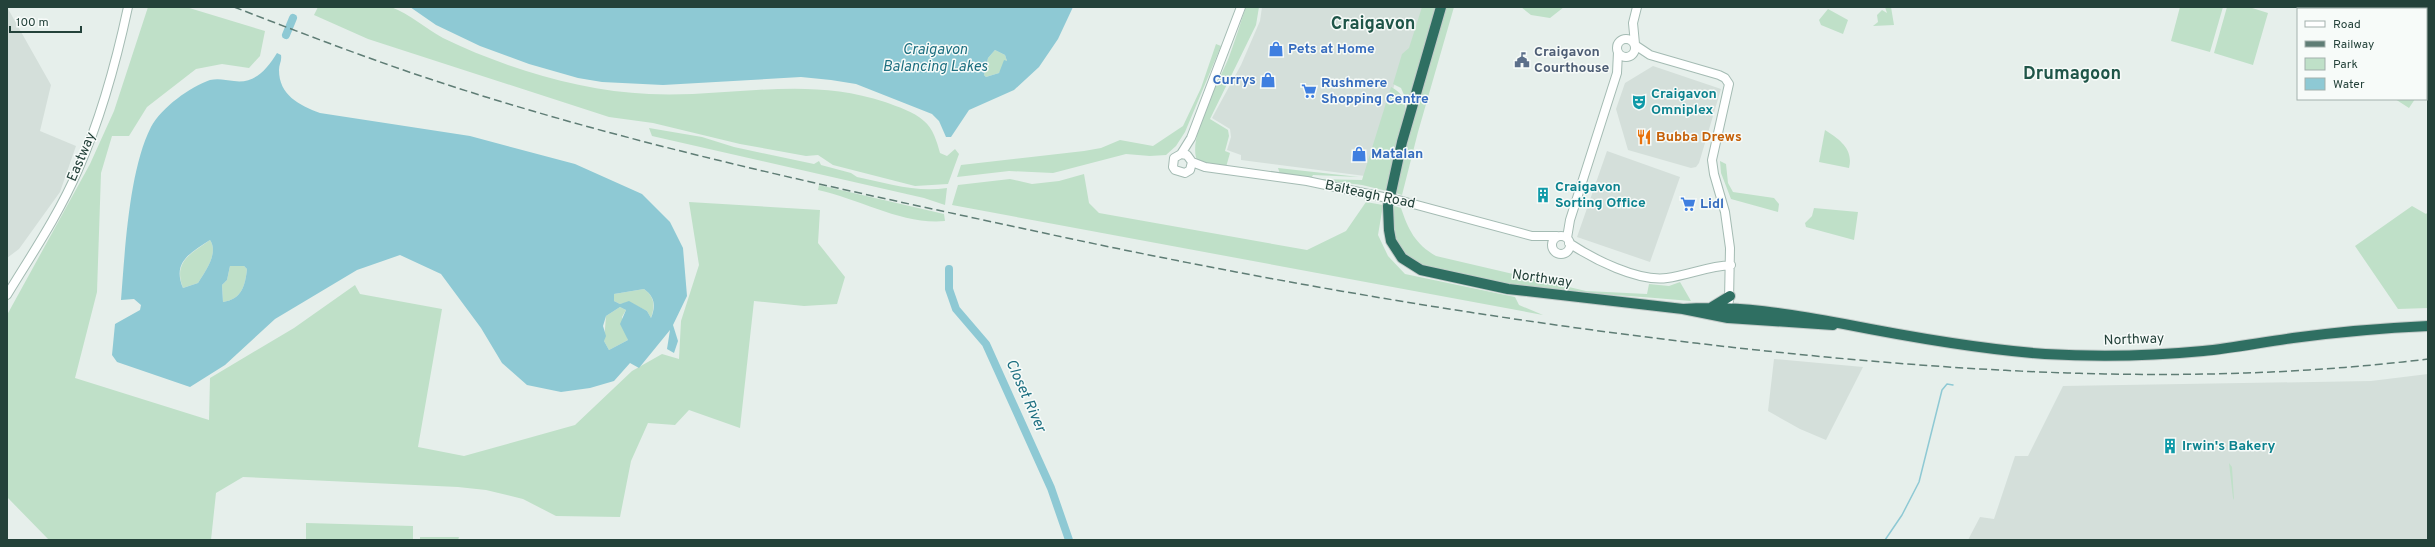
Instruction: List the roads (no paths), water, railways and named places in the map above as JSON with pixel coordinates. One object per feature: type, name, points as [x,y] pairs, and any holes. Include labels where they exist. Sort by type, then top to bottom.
[{"type":"highway","name":"Northway","points":[[1441,7],[1402,142],[1388,206],[1389,230],[1392,241],[1402,258],[1426,271],[1508,289],[1728,313],[1822,326],[1842,324]]},
{"type":"highway","points":[[1712,307],[1730,295]]},
{"type":"highway","name":"Northway","points":[[1683,309],[1712,307],[1728,313],[1742,308],[1806,316],[1952,344],[2010,351],[2115,355],[2203,351],[2308,336],[2428,326]]},
{"type":"street","name":"Eastway","points":[[7,295],[53,221],[85,152],[114,67],[128,7]]},
{"type":"street","points":[[1191,138],[1191,163],[1182,173],[1173,167],[1174,158],[1180,154],[1191,138],[1241,7]]},
{"type":"street","points":[[1617,73],[1636,50],[1633,24],[1637,7]]},
{"type":"street","points":[[1588,255],[1558,254],[1552,248],[1552,242],[1563,238],[1570,220],[1617,73],[1617,45],[1633,24]]},
{"type":"street","points":[[1622,40],[1629,39],[1650,55],[1718,75],[1725,78],[1729,84],[1712,160],[1714,174],[1725,212],[1730,265],[1730,295],[1728,313]]},
{"type":"street","points":[[1618,52],[1623,57],[1650,55]]},
{"type":"street","points":[[1180,154],[1191,163]]},
{"type":"street","name":"Balteagh Road","points":[[1191,163],[1205,167],[1274,176],[1359,192],[1402,201],[1532,236],[1563,238]]},
{"type":"street","name":"Balteagh Road","points":[[1532,236],[1552,248]]},
{"type":"street","points":[[1563,238],[1588,255],[1616,267],[1655,278],[1730,265]]},
{"type":"street","points":[[1563,238],[1569,249],[1564,253]]},
{"type":"street","points":[[1730,295],[1742,308]]},
{"type":"water","name":"Craigavon Balancing Lakes","points":[[410,7],[1073,7],[1058,39],[1039,67],[1014,90],[969,110],[951,137],[946,137],[939,121],[932,114],[856,84],[801,77],[663,85],[602,82],[578,78],[529,64],[480,46],[436,25]],"holes":[[[995,50],[1005,55],[1007,61],[1004,60],[999,73],[986,77],[984,75],[988,58]]]},
{"type":"water","points":[[277,53],[281,55],[279,66],[280,79],[286,92],[298,102],[320,113],[470,136],[575,164],[642,194],[670,222],[683,248],[687,296],[673,325],[678,341],[674,353],[667,349],[670,330],[639,368],[630,363],[614,381],[590,388],[561,392],[527,385],[502,363],[481,328],[441,274],[400,255],[357,270],[275,319],[225,365],[190,387],[117,362],[112,355],[115,324],[140,310],[141,305],[134,299],[121,300],[126,235],[133,187],[144,145],[151,127],[169,105],[194,87],[213,79],[241,81],[254,78],[265,70]],"holes":[[[210,240],[213,251],[210,262],[198,283],[183,288],[180,279],[181,265],[190,254]],[[230,266],[244,266],[247,269],[244,286],[241,291],[234,298],[223,302],[222,285],[227,280]],[[644,289],[648,292],[654,302],[654,310],[651,318],[647,311],[629,301],[620,304],[614,301],[614,294]],[[620,307],[626,310],[620,324],[628,340],[609,350],[604,341],[606,336],[603,326],[606,316]]]},
{"type":"waterway","points":[[286,35],[293,18]]},
{"type":"waterway","name":"Closet River","points":[[949,269],[949,289],[956,309],[986,344],[1051,488],[1069,540]]},
{"type":"waterway","points":[[1885,540],[1902,515],[1919,482],[1942,390],[1947,384],[1953,385]]},
{"type":"railway","points":[[234,7],[365,57],[445,84],[521,108],[676,150],[832,187],[1067,238],[1241,273],[1415,304],[1590,330],[1766,351],[1931,366],[2014,371],[2097,374],[2263,372],[2345,367],[2428,359]]},
{"type":"place","name":"Pets at Home","points":[[1276,49]]},
{"type":"place","name":"Craigavon Courthouse","points":[[1522,60]]},
{"type":"place","name":"Currys","points":[[1268,80]]},
{"type":"place","name":"Rushmere Shopping Centre","points":[[1309,91]]},
{"type":"place","name":"Craigavon Omniplex","points":[[1639,102]]},
{"type":"place","name":"Bubba Drews","points":[[1644,137]]},
{"type":"place","name":"Matalan","points":[[1359,154]]},
{"type":"place","name":"Craigavon Sorting Office","points":[[1543,195]]},
{"type":"place","name":"Lidl","points":[[1688,204]]},
{"type":"place","name":"Irwin's Bakery","points":[[2170,446]]},
{"type":"district","name":"Craigavon","points":[[1373,24]]},
{"type":"district","name":"Drumagoon","points":[[2072,74]]}]
